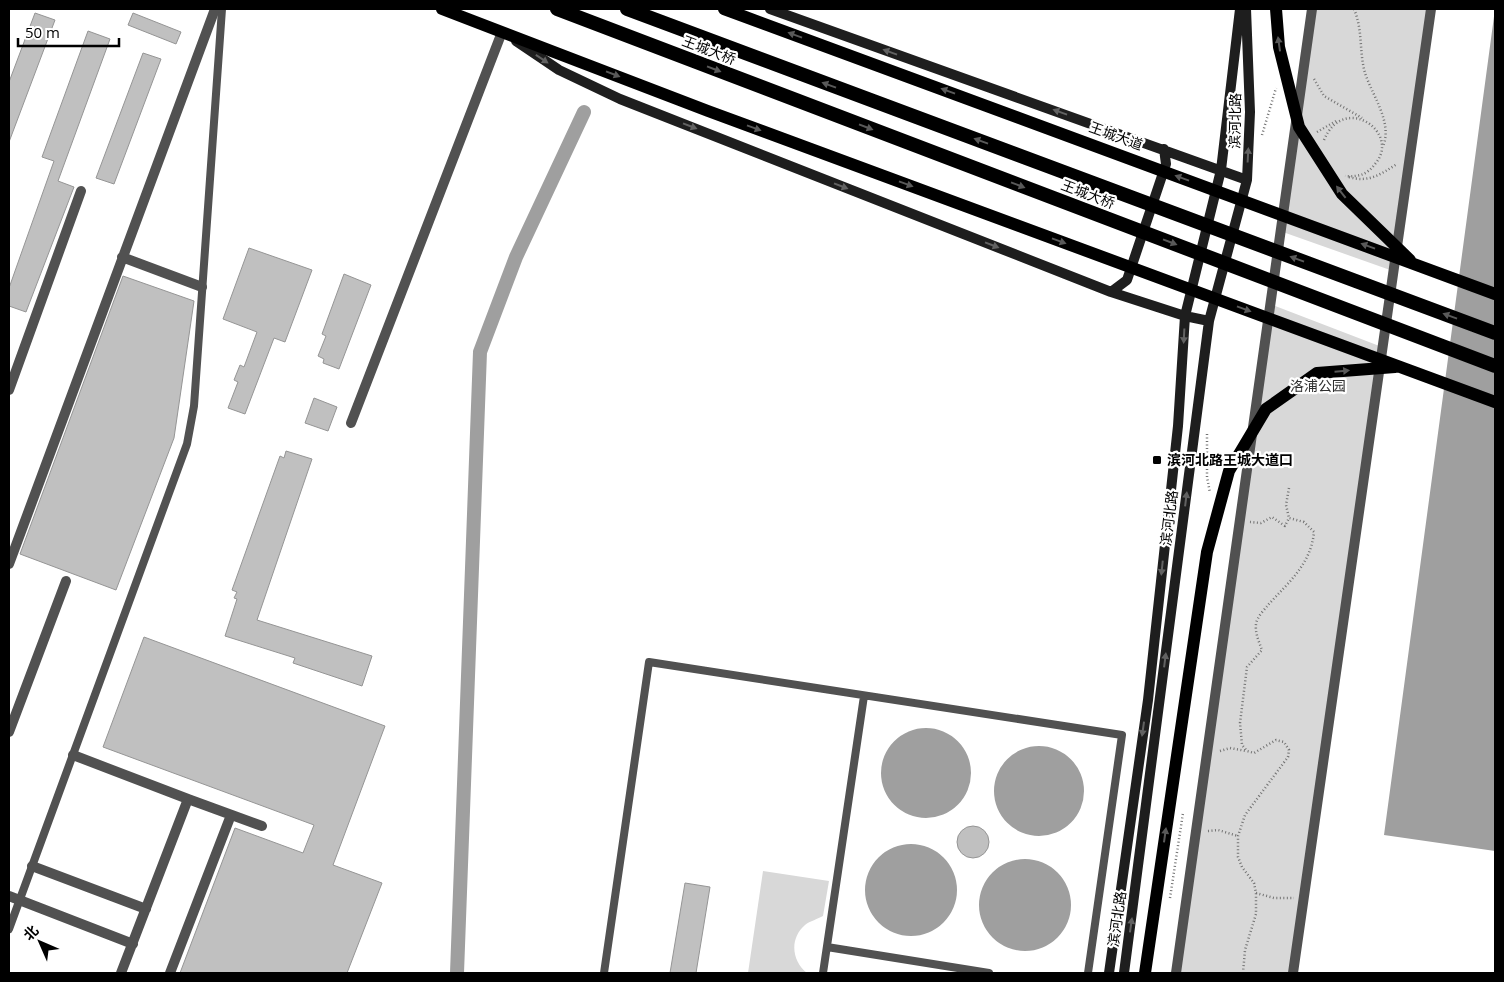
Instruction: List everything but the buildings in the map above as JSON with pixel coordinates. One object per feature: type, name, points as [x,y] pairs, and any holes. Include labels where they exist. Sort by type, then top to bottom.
[{"type":"highway","name":"王城大桥","points":[[557,9],[1495,366]]},
{"type":"highway","points":[[627,9],[674,27]]},
{"type":"highway","name":"王城大桥","points":[[674,27],[1495,333]]},
{"type":"main road","points":[[442,9],[708,110],[1495,402]]},
{"type":"main road","points":[[633,9],[674,27]]},
{"type":"main road","name":"王城大道","points":[[724,9],[1495,294]]},
{"type":"main road","points":[[770,9],[1247,180]]},
{"type":"main road","name":"滨河北路","points":[[1109,973],[1149,690],[1178,426],[1185,316],[1221,170],[1240,9]]},
{"type":"main road","name":"滨河北路","points":[[1124,973],[1208,321],[1247,180],[1250,112],[1246,9]]},
{"type":"main road","points":[[1276,9],[1279,48],[1299,127],[1342,194],[1413,263]]},
{"type":"main road","points":[[502,32],[559,70],[620,99],[1111,292],[1185,316],[1208,321]]},
{"type":"main road","points":[[1111,292],[1127,280],[1166,164],[1164,149]]},
{"type":"main road","points":[[1145,973],[1207,552],[1228,471],[1266,409],[1317,373],[1400,366]]},
{"type":"street","points":[[9,564],[216,9]]},
{"type":"street","points":[[1176,973],[1312,9]]},
{"type":"street","points":[[1293,973],[1431,9]]},
{"type":"street","points":[[352,423],[502,32]]},
{"type":"street","points":[[9,390],[81,191]]},
{"type":"street","points":[[122,257],[202,286]]},
{"type":"street","points":[[9,732],[66,581]]},
{"type":"street","points":[[73,755],[262,826]]},
{"type":"street","points":[[121,973],[188,799]]},
{"type":"street","points":[[170,973],[231,815]]},
{"type":"street","points":[[32,866],[146,909]]},
{"type":"street","points":[[9,896],[132,944]]},
{"type":"lane","points":[[9,929],[187,444],[194,406],[222,9]]},
{"type":"lane","points":[[604,973],[649,662],[1122,735],[1088,973]]},
{"type":"lane","points":[[823,973],[864,696]]},
{"type":"lane","points":[[827,948],[989,973]]},
{"type":"path","points":[[1346,176],[1358,176],[1369,172],[1380,159],[1386,134],[1384,123],[1364,70],[1360,27],[1354,9]]},
{"type":"path","points":[[1306,53],[1311,73],[1324,96],[1372,125],[1379,134],[1382,147]]},
{"type":"path","points":[[1259,142],[1275,96],[1276,86]]},
{"type":"path","points":[[1323,147],[1324,139],[1330,128],[1340,120],[1360,118],[1372,125]]},
{"type":"path","points":[[1336,172],[1358,180],[1371,179],[1382,174],[1410,152]]},
{"type":"path","points":[[1240,519],[1261,523],[1272,517],[1286,526],[1289,518],[1286,506],[1289,488]]},
{"type":"path","points":[[1247,751],[1242,745],[1240,723],[1247,668],[1262,650],[1256,633],[1256,623],[1262,612],[1302,569],[1313,542],[1314,532],[1304,522],[1289,518]]},
{"type":"path","points":[[1206,758],[1230,748],[1254,753],[1276,740],[1284,742],[1289,750],[1288,757],[1245,815],[1238,836],[1238,857],[1242,868],[1254,883],[1256,893],[1256,914],[1245,950],[1243,973]]},
{"type":"path","points":[[1196,833],[1218,830],[1238,836]]},
{"type":"path","points":[[1256,893],[1288,900],[1304,896]]},
{"type":"green space","points":[[1312,9],[1431,9],[1393,271],[1280,231]]},
{"type":"green space","name":"洛浦公园","points":[[1270,304],[1382,347],[1293,973],[1176,973]]},
{"type":"green space","points":[[763,871],[829,881],[823,916],[805,925],[796,937],[794,950],[798,962],[807,973],[748,973]]},
{"type":"shaded area","points":[[1495,9],[1495,851],[1384,835]]},
{"type":"shaded area","points":[[926,728],[943,731],[958,741],[968,756],[971,773],[968,790],[958,805],[943,815],[926,818],[909,815],[894,805],[884,790],[881,773],[884,756],[894,741],[909,731]]},
{"type":"shaded area","points":[[1039,746],[1056,749],[1071,759],[1081,774],[1084,791],[1081,808],[1071,823],[1056,833],[1039,836],[1022,833],[1007,823],[997,808],[994,791],[997,774],[1007,759],[1022,749]]},
{"type":"shaded area","points":[[911,844],[928,848],[943,858],[953,873],[957,890],[953,907],[943,922],[928,932],[911,936],[894,932],[879,922],[869,907],[865,890],[869,873],[879,858],[894,848]]},
{"type":"shaded area","points":[[1025,859],[1042,863],[1057,873],[1067,888],[1071,905],[1067,922],[1057,937],[1042,947],[1025,951],[1008,947],[993,937],[983,922],[979,905],[983,888],[993,873],[1008,863]]},
{"type":"waterway","points":[[457,973],[480,352],[516,257],[584,112]]},
{"type":"place","name":"滨河北路王城大道口","points":[[1157,460]]}]
